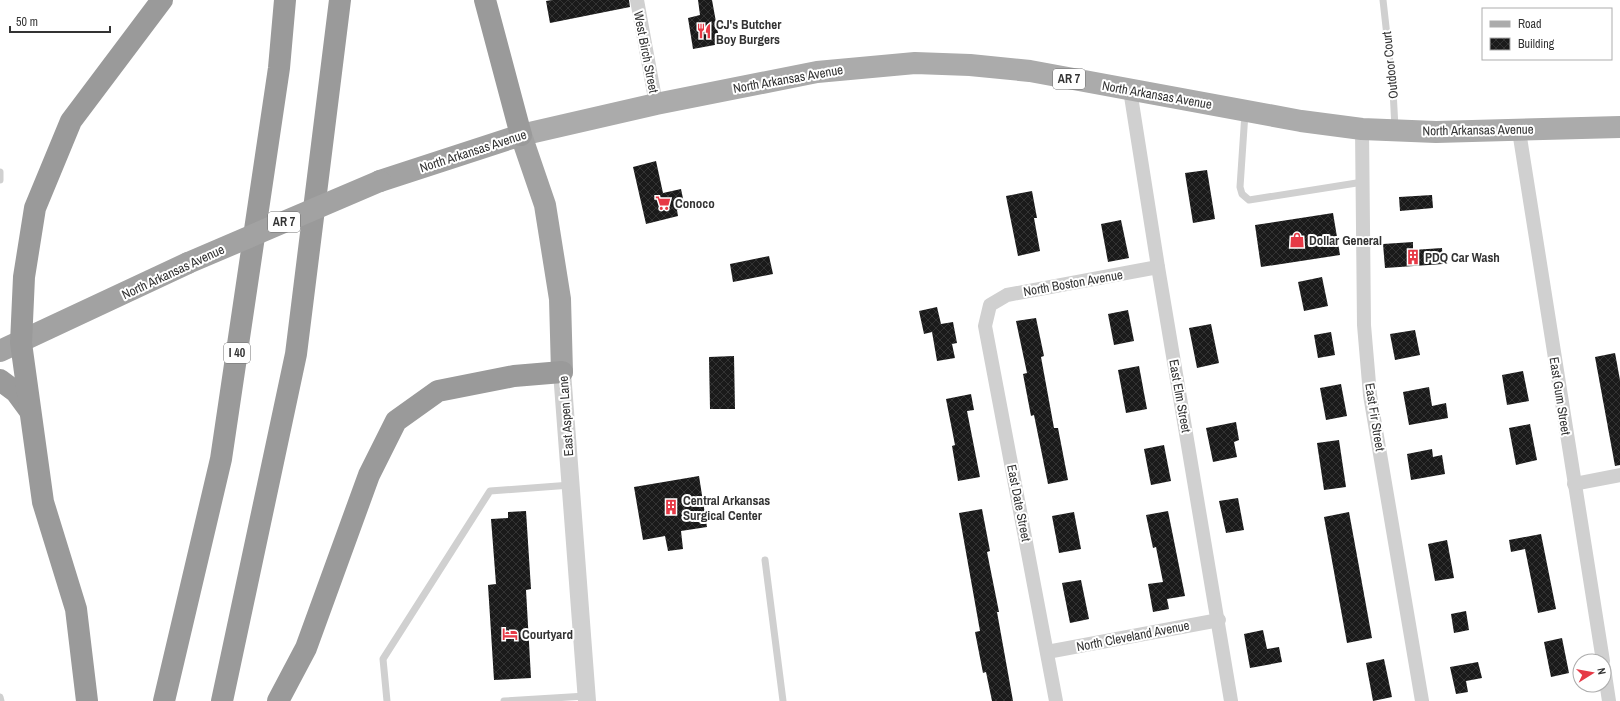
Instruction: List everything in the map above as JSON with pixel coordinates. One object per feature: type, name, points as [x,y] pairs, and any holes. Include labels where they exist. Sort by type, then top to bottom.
[{"type":"highway","points":[[87,701],[76,609],[43,502],[21,343],[24,276],[36,208],[71,121],[162,0]]},
{"type":"highway","name":"I 40","points":[[164,701],[221,459],[279,68],[285,0]]},
{"type":"highway","points":[[222,701],[296,354],[340,0]]},
{"type":"highway","points":[[485,0],[521,134]]},
{"type":"highway","name":"North Arkansas Avenue","points":[[0,351],[21,343],[188,263],[380,181],[521,134]]},
{"type":"highway","name":"East Aspen Lane","points":[[521,134],[545,205],[560,299],[562,372]]},
{"type":"highway","points":[[278,701],[306,648],[369,475],[396,421],[438,391],[514,376],[562,372]]},
{"type":"highway","points":[[0,380],[16,392],[30,411]]},
{"type":"main road","name":"North Arkansas Avenue","points":[[521,134],[656,104],[817,72],[915,63],[970,64],[1030,71],[1245,111],[1362,129],[1436,132],[1620,127]]},
{"type":"street","name":"West Birch Street","points":[[637,0],[656,104]]},
{"type":"street","name":"East Elm Street","points":[[1130,90],[1158,267],[1231,701]]},
{"type":"street","name":"East Fir Street","points":[[1362,129],[1364,325],[1370,395],[1422,701]]},
{"type":"street","name":"East Gum Street","points":[[1519,130],[1602,653]]},
{"type":"street","name":"North Boston Avenue","points":[[990,305],[1007,295],[1158,267]]},
{"type":"street","name":"East Date Street","points":[[990,305],[985,326],[1048,652],[1056,701]]},
{"type":"street","name":"East Aspen Lane","points":[[562,372],[587,698]]},
{"type":"street","points":[[1574,484],[1620,475]]},
{"type":"street","name":"North Cleveland Avenue","points":[[1048,652],[1218,620]]},
{"type":"lane","name":"Outdoor Court","points":[[1383,0],[1393,90],[1395,130]]},
{"type":"lane","points":[[1245,111],[1240,187],[1242,194],[1249,200],[1363,182]]},
{"type":"lane","points":[[0,172],[0,180]]},
{"type":"lane","points":[[386,701],[383,659],[490,491],[571,485]]},
{"type":"lane","points":[[765,560],[783,701]]},
{"type":"lane","points":[[0,697],[1,701]]},
{"type":"lane","points":[[504,701],[587,698]]},
{"type":"building","points":[[629,0],[630,7],[550,23],[546,1]]},
{"type":"building","name":"CJ's Butcher Boy Burgers","points":[[698,0],[712,0],[720,44],[693,49],[688,18],[700,15]]},
{"type":"building","points":[[656,161],[663,193],[681,189],[685,208],[677,210],[678,216],[646,224],[633,167]]},
{"type":"building","points":[[1207,170],[1215,219],[1193,223],[1185,173]]},
{"type":"building","points":[[1032,191],[1037,218],[1034,218],[1040,251],[1018,256],[1006,196]]},
{"type":"building","points":[[1432,195],[1433,208],[1400,211],[1399,197]]},
{"type":"building","name":"Dollar General","points":[[1333,213],[1340,255],[1261,267],[1255,225]]},
{"type":"building","points":[[1121,220],[1129,258],[1108,262],[1101,224]]},
{"type":"building","name":"PDQ Car Wash","points":[[1413,242],[1413,250],[1442,248],[1443,264],[1385,268],[1383,244]]},
{"type":"building","points":[[769,256],[773,274],[733,282],[730,264]]},
{"type":"building","points":[[1322,277],[1328,306],[1304,311],[1298,282]]},
{"type":"building","points":[[937,307],[941,324],[953,322],[957,343],[952,344],[955,358],[937,361],[932,332],[924,334],[919,311]]},
{"type":"building","points":[[1128,310],[1134,341],[1114,345],[1108,314]]},
{"type":"building","points":[[1036,318],[1044,356],[1041,357],[1054,428],[1058,428],[1068,480],[1048,484],[1034,415],[1031,416],[1023,374],[1027,373],[1016,321]]},
{"type":"building","points":[[1211,324],[1219,363],[1197,368],[1189,328]]},
{"type":"building","points":[[1415,330],[1420,355],[1395,360],[1390,334]]},
{"type":"building","points":[[1331,332],[1335,355],[1318,358],[1314,335]]},
{"type":"building","points":[[1615,353],[1620,380],[1620,465],[1615,466],[1595,357]]},
{"type":"building","points":[[734,356],[735,409],[710,409],[709,357]]},
{"type":"building","points":[[1139,366],[1147,409],[1126,413],[1118,370]]},
{"type":"building","points":[[1523,371],[1529,401],[1507,405],[1502,375]]},
{"type":"building","points":[[1341,384],[1347,416],[1326,420],[1320,388]]},
{"type":"building","points":[[1429,387],[1432,406],[1446,403],[1448,418],[1409,425],[1403,392]]},
{"type":"building","points":[[971,394],[974,410],[967,411],[980,477],[958,481],[952,446],[955,445],[946,399]]},
{"type":"building","points":[[1236,422],[1239,440],[1234,442],[1237,457],[1213,462],[1206,428]]},
{"type":"building","points":[[1530,424],[1537,460],[1516,465],[1509,428]]},
{"type":"building","points":[[1339,440],[1346,487],[1324,490],[1317,443]]},
{"type":"building","points":[[1164,445],[1171,481],[1151,485],[1144,449]]},
{"type":"building","points":[[1432,449],[1433,457],[1442,455],[1445,474],[1411,480],[1407,454]]},
{"type":"building","name":"Central Arkansas Surgical Center","points":[[699,476],[707,527],[681,531],[683,549],[668,551],[665,536],[643,540],[634,487]]},
{"type":"building","points":[[1238,498],[1244,530],[1226,533],[1219,501]]},
{"type":"building","points":[[982,509],[990,551],[987,552],[999,612],[997,612],[1013,701],[992,701],[986,672],[983,673],[975,632],[980,631],[959,513]]},
{"type":"building","name":"Courtyard","points":[[526,511],[531,589],[526,590],[531,678],[494,680],[488,585],[496,584],[491,519],[508,518],[508,512]]},
{"type":"building","points":[[1168,511],[1185,596],[1167,599],[1169,609],[1153,612],[1148,584],[1163,582],[1156,547],[1153,548],[1146,515]]},
{"type":"building","points":[[1074,512],[1081,549],[1059,553],[1052,516]]},
{"type":"building","points":[[1349,512],[1372,638],[1347,643],[1324,517]]},
{"type":"building","points":[[1541,534],[1556,609],[1538,613],[1525,549],[1511,552],[1509,540]]},
{"type":"building","points":[[1447,540],[1454,578],[1435,581],[1428,544]]},
{"type":"building","points":[[1081,580],[1089,619],[1070,623],[1062,583]]},
{"type":"building","points":[[1466,611],[1469,630],[1454,633],[1451,614]]},
{"type":"building","points":[[1263,630],[1267,649],[1279,647],[1282,662],[1250,668],[1244,634]]},
{"type":"building","points":[[1562,638],[1569,673],[1551,677],[1544,642]]},
{"type":"building","points":[[1384,659],[1392,697],[1373,701],[1366,663]]},
{"type":"building","points":[[1478,662],[1482,678],[1466,681],[1468,692],[1456,694],[1450,667]]},
{"type":"place","name":"CJ's Butcher Boy Burgers","points":[[704,31]]},
{"type":"place","name":"Conoco","points":[[663,203]]},
{"type":"place","name":"Dollar General","points":[[1297,240]]},
{"type":"place","name":"PDQ Car Wash","points":[[1413,257]]},
{"type":"place","name":"Central Arkansas Surgical Center","points":[[671,507]]},
{"type":"place","name":"Courtyard","points":[[510,634]]}]
